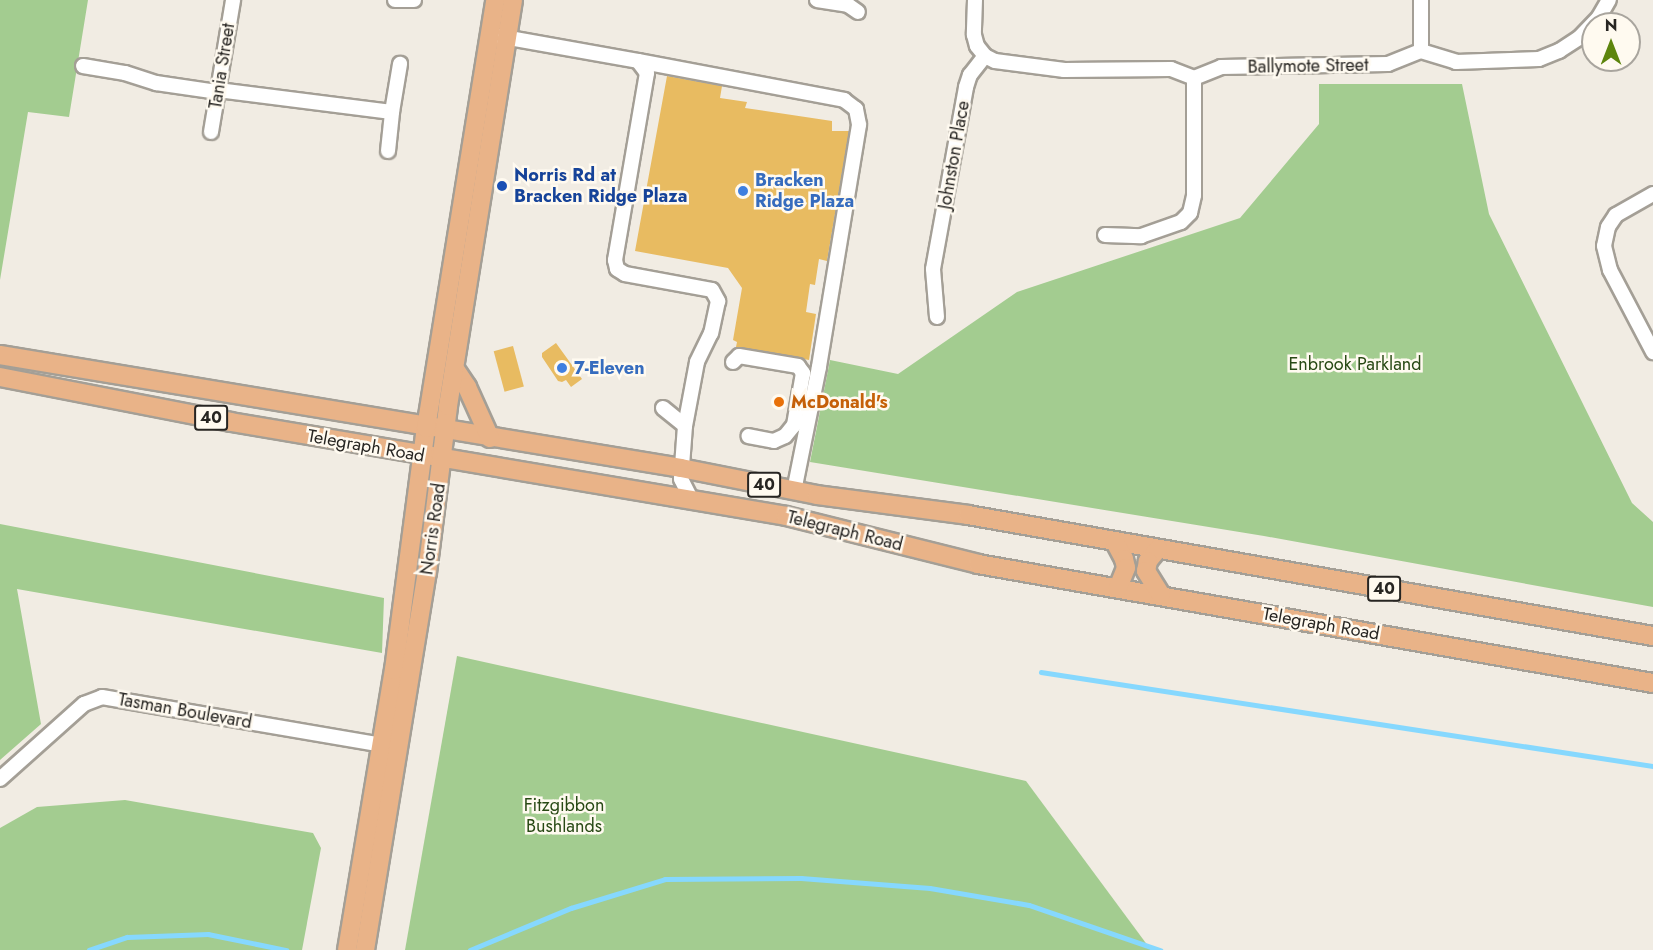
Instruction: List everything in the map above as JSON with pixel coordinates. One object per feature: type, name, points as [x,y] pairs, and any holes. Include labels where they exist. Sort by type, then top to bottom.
[{"type":"main road","name":"Norris Road","points":[[347,950],[394,670],[426,428],[495,0]]},
{"type":"main road","name":"Norris Road","points":[[365,950],[427,573],[445,431],[513,0]]},
{"type":"main road","name":"Telegraph Road","points":[[0,355],[426,428],[681,468],[794,490],[968,516],[1653,636]]},
{"type":"main road","points":[[455,369],[468,387],[490,438]]},
{"type":"main road","name":"Telegraph Road","points":[[0,377],[423,456],[691,499],[832,526],[946,557],[1653,683]]},
{"type":"main road","points":[[1115,542],[1125,559],[1126,568],[1118,588]]},
{"type":"main road","points":[[1158,549],[1148,561],[1146,571],[1161,595]]},
{"type":"street","name":"Tania Street","points":[[212,132],[233,0]]},
{"type":"street","points":[[395,0],[414,0]]},
{"type":"street","points":[[817,0],[848,5],[858,12]]},
{"type":"street","points":[[975,0],[975,40],[985,56],[1001,62],[1047,69],[1171,69],[1194,78],[1194,195],[1190,213],[1180,222],[1141,236],[1105,235]]},
{"type":"street","points":[[1421,0],[1421,51],[1456,62],[1539,59],[1559,51],[1579,38],[1599,17],[1609,0]]},
{"type":"street","points":[[489,34],[844,100],[856,110],[859,124],[819,367],[794,490]]},
{"type":"street","name":"Ballymote Street","points":[[1194,78],[1221,67],[1388,64],[1421,51]]},
{"type":"street","name":"Johnston Place","points":[[937,317],[933,269],[966,87],[970,75],[985,56]]},
{"type":"street","points":[[638,62],[647,73],[616,246],[617,269],[625,274],[712,290],[718,302],[711,333],[697,362],[685,426],[682,483],[691,499]]},
{"type":"street","points":[[388,151],[400,64]]},
{"type":"street","points":[[83,66],[125,73],[156,83],[392,112]]},
{"type":"street","points":[[1653,194],[1616,215],[1608,227],[1604,246],[1610,270],[1653,352]]},
{"type":"street","points":[[733,362],[739,356],[798,366],[802,373],[794,425],[785,436],[774,441],[748,436]]},
{"type":"street","points":[[663,408],[685,426]]},
{"type":"street","name":"Tasman Boulevard","points":[[0,779],[84,704],[102,697],[399,748]]},
{"type":"green space","points":[[0,0],[88,0],[69,117],[28,112],[0,280]]},
{"type":"green space","name":"Enbrook Parkland","points":[[1319,84],[1462,84],[1489,214],[1632,503],[1653,522],[1653,607],[1264,536],[810,462],[830,360],[898,374],[1017,292],[1240,218],[1319,124]]},
{"type":"green space","points":[[0,524],[384,598],[382,653],[17,589],[41,724],[0,760]]},
{"type":"green space","name":"Fitzgibbon Bushlands","points":[[457,656],[1026,781],[1151,950],[405,950]]},
{"type":"green space","points":[[125,800],[313,833],[321,848],[302,950],[0,950],[0,828],[37,807]]},
{"type":"building","name":"Bracken Ridge Plaza","points":[[667,76],[722,86],[720,98],[747,102],[745,108],[832,121],[832,131],[849,131],[827,261],[819,259],[815,285],[810,284],[806,312],[816,314],[809,360],[736,347],[737,342],[733,340],[742,288],[728,268],[635,251]]},
{"type":"building","name":"7-Eleven","points":[[556,343],[582,379],[571,387],[566,380],[558,381],[542,357],[542,353]]},
{"type":"building","points":[[513,346],[524,387],[505,392],[494,351]]},
{"type":"waterway","points":[[1041,672],[1653,766]]},
{"type":"waterway","points":[[470,950],[571,908],[665,879],[801,878],[930,888],[1029,905],[1160,950]]},
{"type":"waterway","points":[[89,950],[127,937],[208,934],[286,950]]},
{"type":"place","name":"Norris Rd at Bracken Ridge Plaza","points":[[502,186]]},
{"type":"place","name":"Bracken Ridge Plaza","points":[[743,191]]},
{"type":"place","name":"7-Eleven","points":[[562,368]]},
{"type":"place","name":"McDonald's","points":[[779,402]]}]
